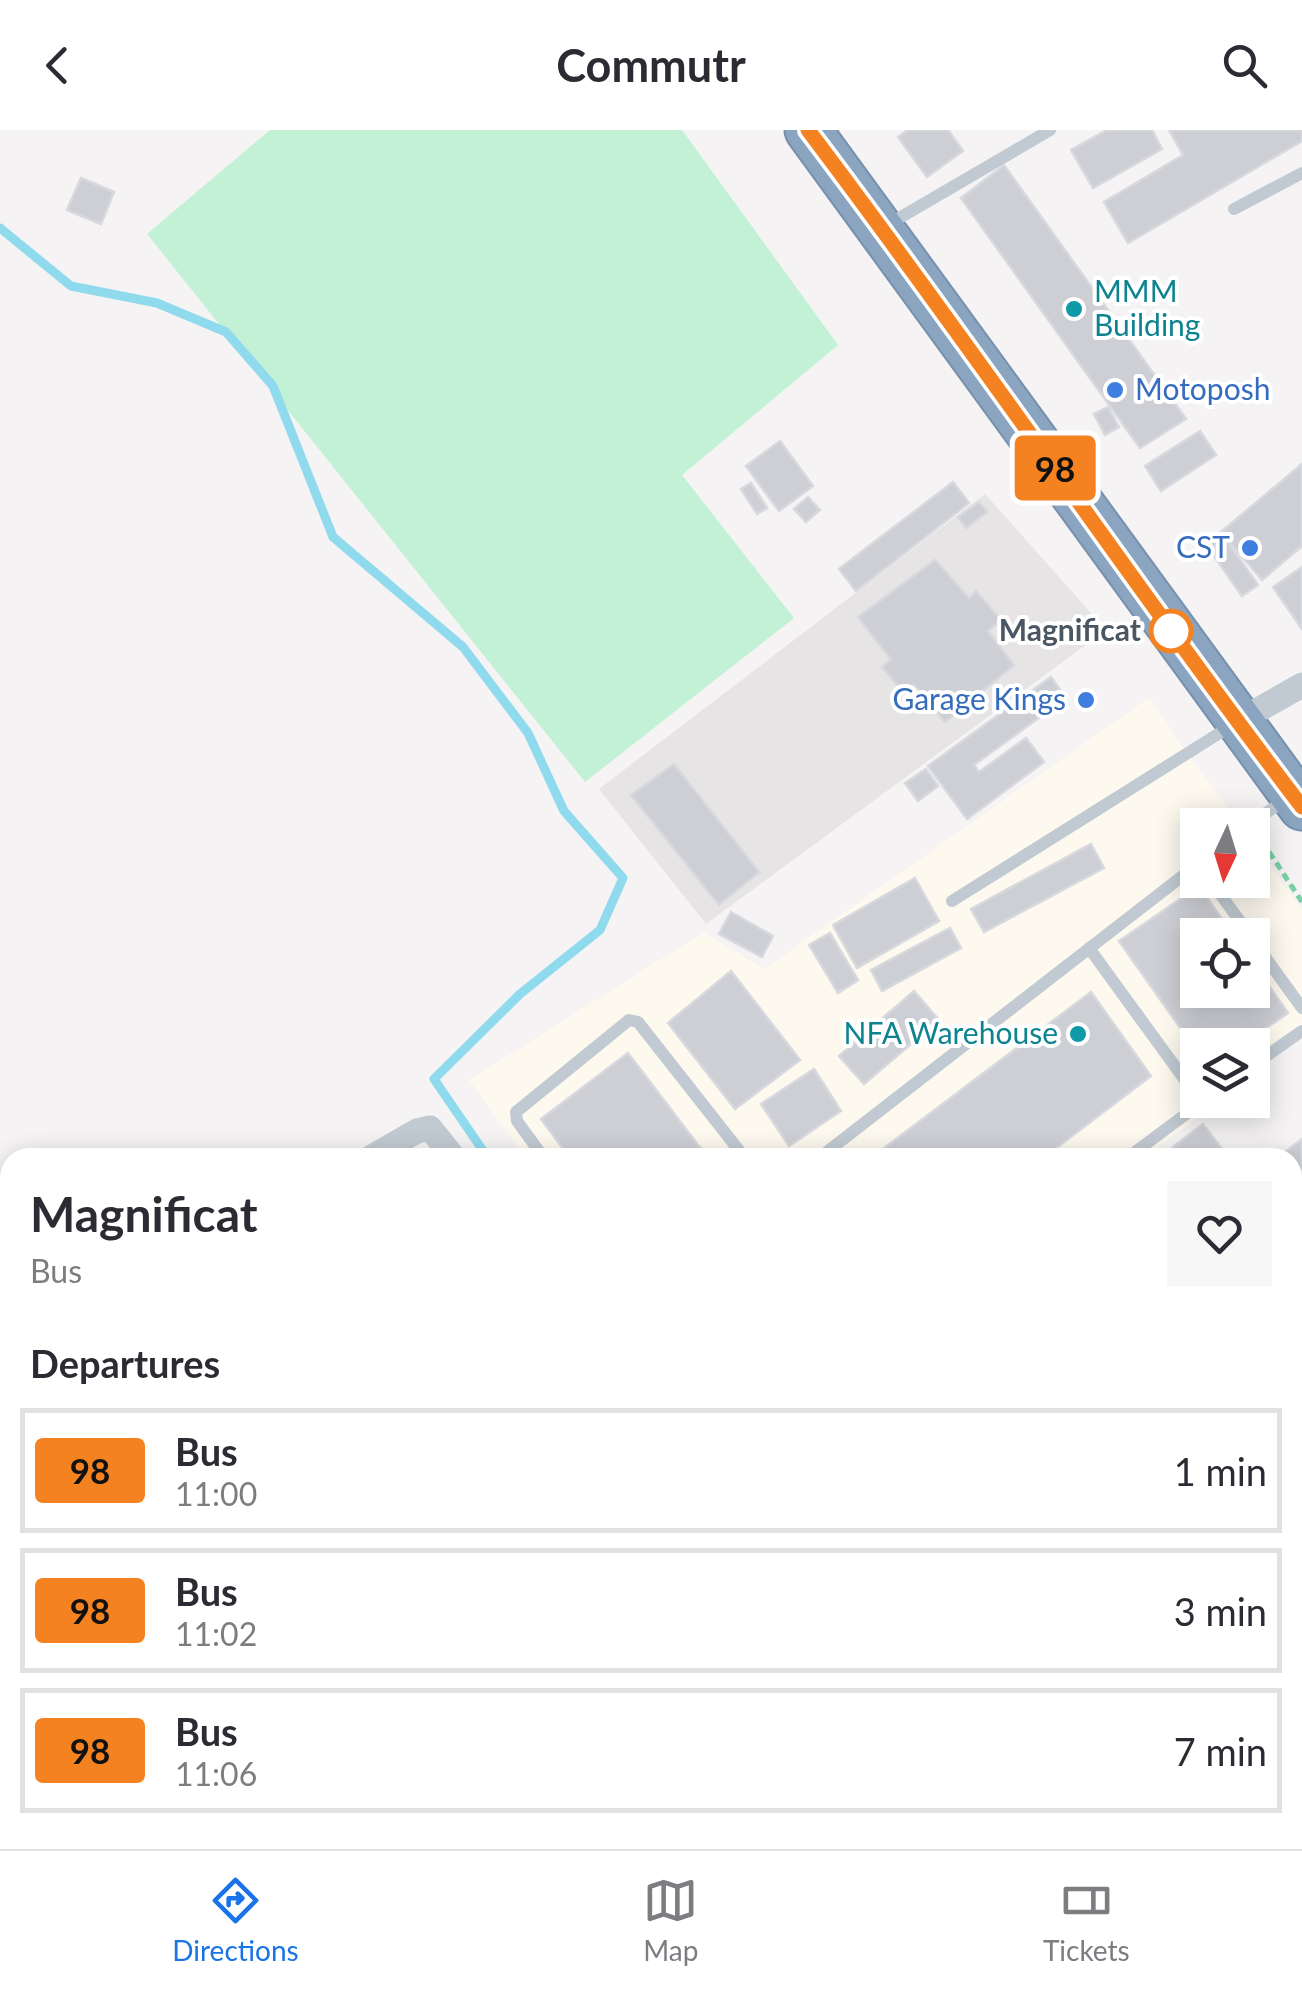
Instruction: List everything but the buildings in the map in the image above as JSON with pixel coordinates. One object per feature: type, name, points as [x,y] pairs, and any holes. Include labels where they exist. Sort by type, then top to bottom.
[{"type":"highway","points":[[808,130],[1298,801]]},
{"type":"street","points":[[1237,722],[1302,684]]},
{"type":"street","points":[[386,1148],[416,1130],[430,1128],[446,1148]]},
{"type":"lane","points":[[882,228],[1050,130]]},
{"type":"lane","points":[[1234,209],[1302,174]]},
{"type":"lane","points":[[952,900],[1237,722]]},
{"type":"lane","points":[[1270,814],[1298,801]]},
{"type":"lane","points":[[832,1148],[1180,878]]},
{"type":"lane","points":[[1090,948],[1180,1071]]},
{"type":"lane","points":[[1270,963],[1302,1008]]},
{"type":"lane","points":[[537,1148],[517,1121],[516,1112],[629,1020],[638,1022],[737,1148]]},
{"type":"lane","points":[[1270,1053],[1302,1031]]},
{"type":"lane","points":[[1140,1148],[1180,1116]]},
{"type":"path","points":[[1270,852],[1302,902]]},
{"type":"shaded area","name":"Magnificat","points":[[985,494],[1106,630],[706,924],[599,789]]},
{"type":"shaded area","points":[[1150,697],[1228,808],[1180,808],[1180,898],[1270,898],[1270,865],[1302,910],[1302,1035],[1270,1060],[1270,1028],[1180,1028],[1180,1118],[1197,1118],[1158,1148],[518,1148],[469,1080],[704,932],[764,969]]},
{"type":"green space","points":[[270,130],[682,130],[838,345],[682,475],[794,618],[585,782],[147,234]]},
{"type":"waterway","points":[[0,228],[71,286],[157,303],[226,332],[273,386],[333,537],[463,647],[528,733],[564,811],[623,878],[600,930],[520,994],[434,1079],[481,1148]]},
{"type":"bus line","name":"98","points":[[808,130],[1302,807]]},
{"type":"place","name":"MMM Building","points":[[1074,309]]},
{"type":"place","name":"Motoposh","points":[[1115,390]]},
{"type":"place","name":"CST","points":[[1250,548]]},
{"type":"place","name":"Magnificat","points":[[1171,631]]},
{"type":"place","name":"Garage Kings","points":[[1086,700]]},
{"type":"place","name":"NFA Warehouse","points":[[1078,1034]]}]
